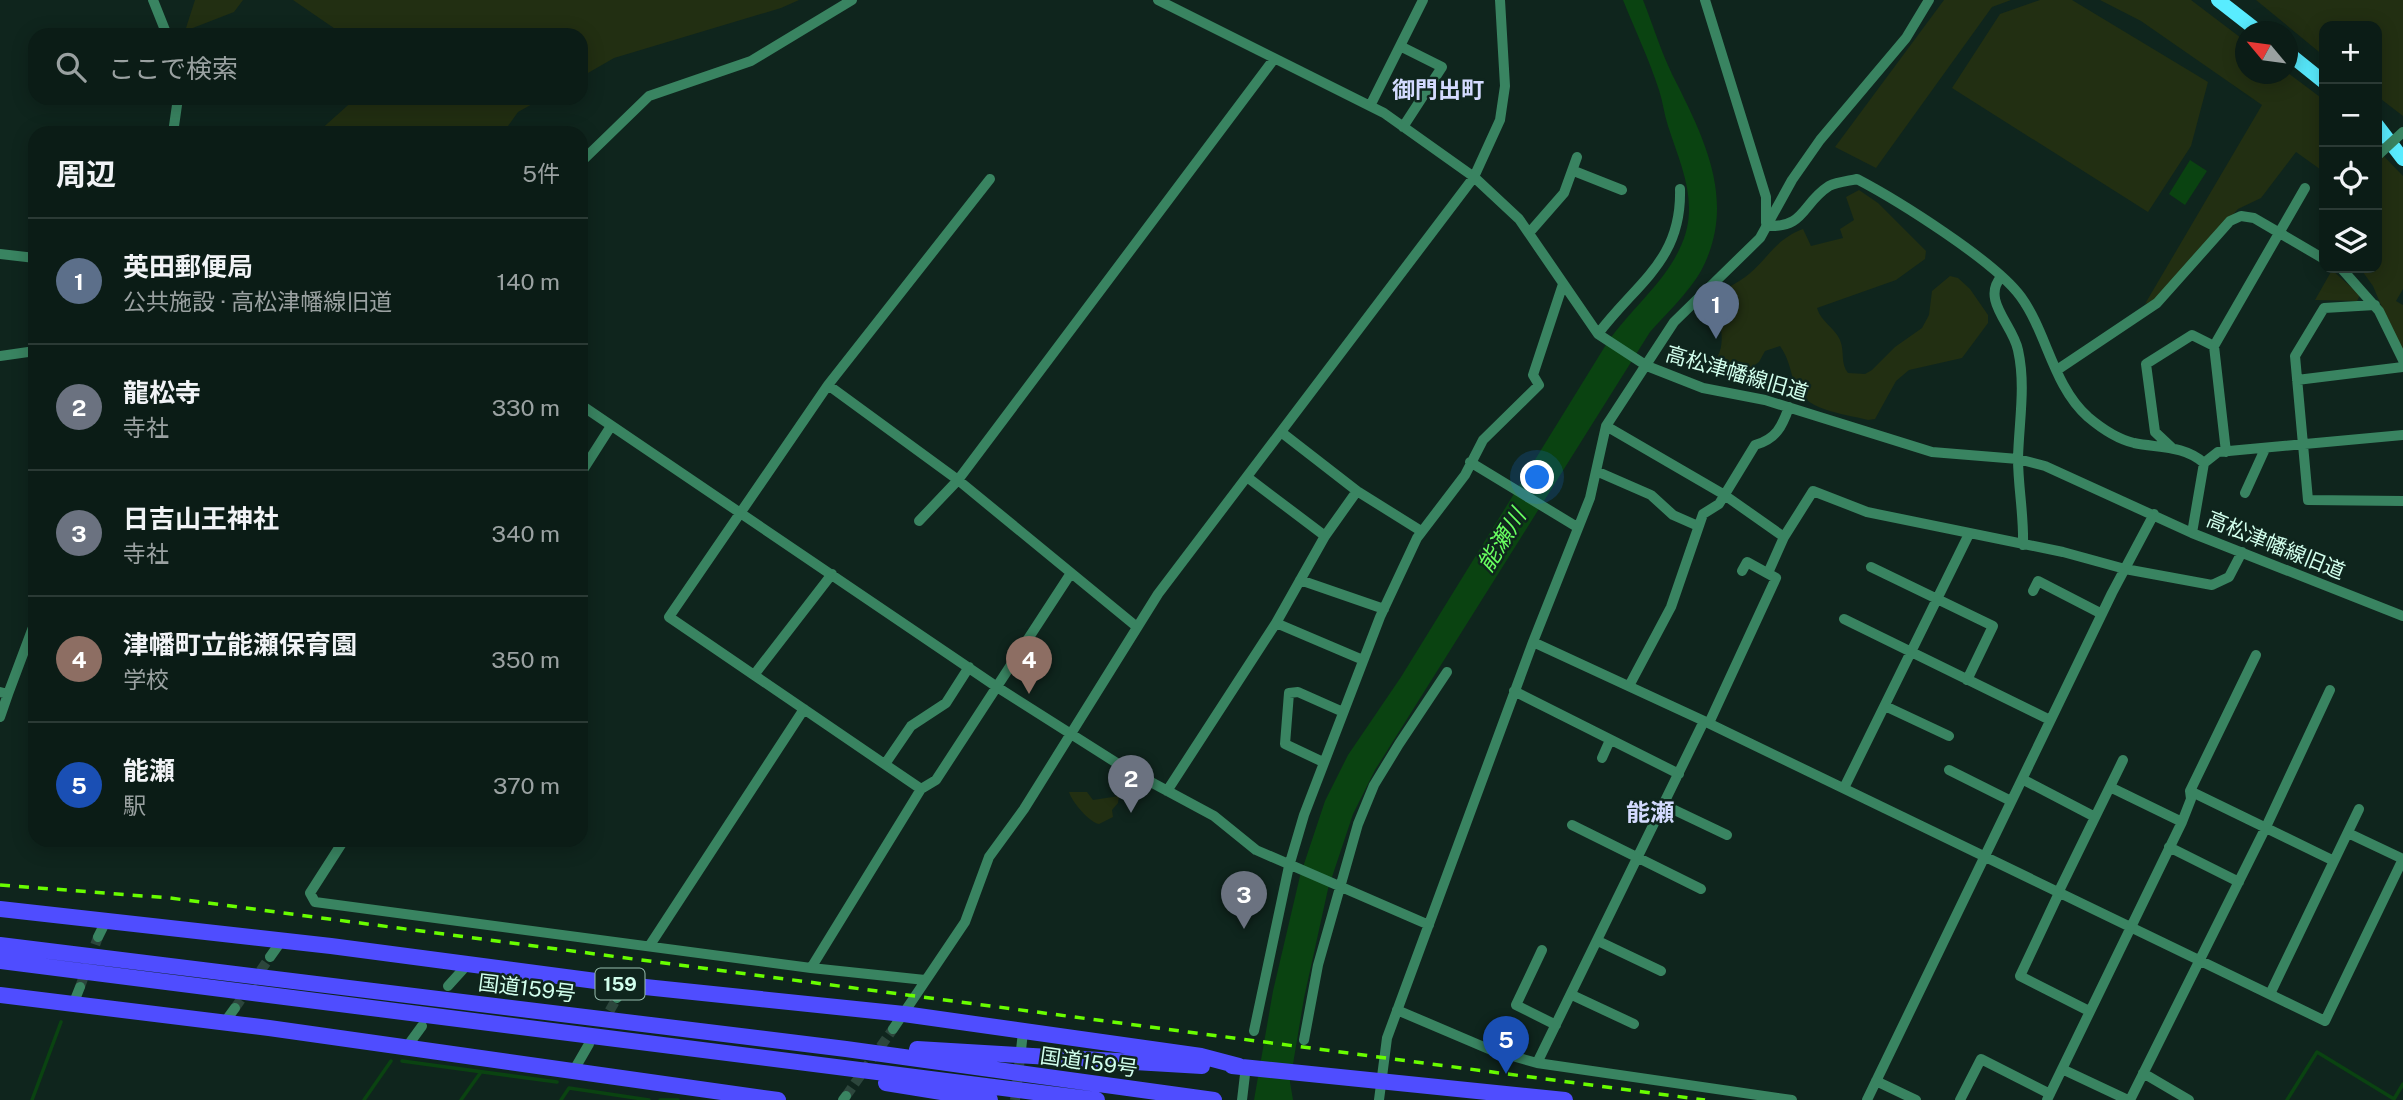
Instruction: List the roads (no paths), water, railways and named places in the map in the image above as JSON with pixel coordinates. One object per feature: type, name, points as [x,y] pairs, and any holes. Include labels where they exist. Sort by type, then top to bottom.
[{"type":"highway","name":"159","points":[[0,909],[282,940],[467,965],[621,992],[904,1014],[1201,1056],[1246,1066]]},
{"type":"highway","name":"国道159号","points":[[0,945],[846,1049],[1214,1100]]},
{"type":"highway","name":"国道159号","points":[[0,961],[751,1054],[1097,1100]]},
{"type":"highway","points":[[0,995],[77,995],[224,1023],[779,1100]]},
{"type":"highway","name":"159","points":[[846,1049],[861,1044],[984,1055],[1246,1066],[1564,1100]]},
{"type":"highway","points":[[751,1054],[763,1064],[990,1100]]},
{"type":"highway","name":"159","points":[[1403,1083],[1467,1100]]},
{"type":"main road","points":[[2218,0],[2245,21]]},
{"type":"main road","points":[[2298,62],[2319,78]]},
{"type":"main road","points":[[2382,132],[2403,159]]},
{"type":"street","points":[[153,0],[164,28]]},
{"type":"street","points":[[588,155],[649,96],[751,61],[852,0]]},
{"type":"street","name":"高松津幡線旧道","points":[[1158,0],[1370,106],[1474,177],[1519,219],[1600,336],[1642,364],[1703,387],[1789,407],[1932,452],[2018,459],[2045,466],[2192,533],[2403,616]]},
{"type":"street","points":[[1370,106],[1423,0]]},
{"type":"street","points":[[893,1029],[965,922],[989,858],[1158,594],[1474,177],[1500,120],[1505,86],[1500,0]]},
{"type":"street","points":[[1705,0],[1766,197],[1766,226]]},
{"type":"street","points":[[1379,1100],[1387,1038],[1514,691],[1590,498],[1606,426],[1642,364],[1674,322],[1760,239],[1792,180],[1820,140],[1906,38],[1929,0]]},
{"type":"street","points":[[1400,46],[1442,67],[1403,127]]},
{"type":"street","points":[[919,521],[958,480],[1274,59]]},
{"type":"street","points":[[174,126],[177,105]]},
{"type":"street","points":[[2382,151],[2403,132]]},
{"type":"street","points":[[1529,233],[1559,200],[1574,171],[1577,156]]},
{"type":"street","points":[[1574,171],[1622,190]]},
{"type":"street","points":[[1766,226],[1785,227],[1831,184],[1857,179],[1879,190],[2001,277],[2020,296],[2072,399],[2109,433],[2133,443],[2172,448],[2204,463]]},
{"type":"street","points":[[922,789],[669,617],[828,385],[989,180]]},
{"type":"street","points":[[2226,452],[2214,346],[2305,188]]},
{"type":"street","points":[[1600,336],[1662,261],[1677,227],[1680,189]]},
{"type":"street","points":[[2057,370],[2157,303],[2230,221],[2241,216],[2254,218],[2319,256]]},
{"type":"street","points":[[0,254],[28,257]]},
{"type":"street","points":[[2344,273],[2375,305],[2403,360]]},
{"type":"street","points":[[2001,277],[1993,286],[1993,295],[2013,333],[2022,370],[2018,459],[2023,545]]},
{"type":"street","points":[[1254,1031],[1293,868],[1323,762],[1384,609],[1421,531],[1465,475],[1483,440],[1539,385],[1533,375],[1563,284]]},
{"type":"street","points":[[2375,305],[2324,308],[2295,356],[2308,500],[2403,501]]},
{"type":"street","points":[[2172,448],[2155,432],[2146,364],[2192,335],[2214,346]]},
{"type":"street","points":[[0,356],[28,352]]},
{"type":"street","points":[[2297,380],[2403,367]]},
{"type":"street","points":[[828,385],[958,480],[1137,627]]},
{"type":"street","points":[[1629,686],[1671,607],[1703,514],[1719,504],[1755,445],[1770,441],[1781,428],[1789,407]]},
{"type":"street","points":[[588,410],[997,687],[1069,734],[1214,817],[1256,850],[1429,925]]},
{"type":"street","points":[[588,462],[611,426]]},
{"type":"street","points":[[1606,426],[1723,494],[1784,537]]},
{"type":"street","points":[[1281,432],[1357,491],[1421,531]]},
{"type":"street","points":[[2192,533],[2204,463],[2218,452],[2403,435]]},
{"type":"street","points":[[2245,493],[2265,449]]},
{"type":"street","points":[[1470,462],[1577,527]]},
{"type":"street","points":[[1596,471],[1651,495],[1673,515],[1698,526]]},
{"type":"street","points":[[1247,477],[1325,536]]},
{"type":"street","points":[[1167,790],[1276,623],[1325,536],[1357,491]]},
{"type":"street","points":[[1768,573],[1784,537],[1814,491],[1867,512],[2125,569],[2212,585],[2230,577],[2242,552]]},
{"type":"street","points":[[1867,1100],[2050,720],[2154,514]]},
{"type":"street","points":[[1844,788],[1969,534]]},
{"type":"street","points":[[1537,1063],[1776,578],[1747,562],[1742,571]]},
{"type":"street","points":[[1871,567],[1993,626],[1967,680]]},
{"type":"street","points":[[811,968],[922,789],[936,780],[997,687],[1015,654],[1071,573]]},
{"type":"street","points":[[754,675],[832,574]]},
{"type":"street","points":[[1300,580],[1384,609]]},
{"type":"street","points":[[2033,591],[2038,581],[2102,614]]},
{"type":"street","points":[[1844,619],[2050,720]]},
{"type":"street","points":[[1276,623],[1363,660]]},
{"type":"street","points":[[0,717],[4,693],[28,638]]},
{"type":"street","points":[[1533,642],[1707,722],[2325,1021],[2403,859],[2348,833]]},
{"type":"street","points":[[1960,1100],[1980,1059],[2049,1097],[2129,926],[2182,822],[2191,799],[2190,791],[2256,655]]},
{"type":"street","points":[[885,764],[911,726],[946,703],[970,667]]},
{"type":"street","points":[[1304,1040],[1318,965],[1358,824],[1374,785],[1447,672]]},
{"type":"street","points":[[2062,1069],[2129,1100],[2266,827],[2330,690]]},
{"type":"street","points":[[1514,691],[1679,774]]},
{"type":"street","points":[[1323,762],[1285,744],[1289,693],[1298,692],[1343,712]]},
{"type":"street","points":[[1885,706],[1949,736]]},
{"type":"street","points":[[650,945],[804,709]]},
{"type":"street","points":[[1602,758],[1610,740]]},
{"type":"street","points":[[2089,1010],[2020,976],[2123,760]]},
{"type":"street","points":[[1949,770],[2011,801]]},
{"type":"street","points":[[2022,779],[2095,817]]},
{"type":"street","points":[[2110,787],[2182,822]]},
{"type":"street","points":[[2190,791],[2334,861]]},
{"type":"street","points":[[1664,805],[1727,835]]},
{"type":"street","points":[[2270,994],[2359,809]]},
{"type":"street","points":[[1573,825],[1701,889]]},
{"type":"street","points":[[340,847],[310,893],[315,902],[811,968],[925,980]]},
{"type":"street","points":[[2169,847],[2239,882]]},
{"type":"street","points":[[98,937],[106,921]]},
{"type":"street","points":[[270,957],[282,940]]},
{"type":"street","points":[[1598,941],[1661,971]]},
{"type":"street","points":[[1542,950],[1516,1005],[1556,1025]]},
{"type":"street","points":[[448,986],[467,965]]},
{"type":"street","points":[[1572,995],[1634,1024]]},
{"type":"street","points":[[224,1023],[235,1008]]},
{"type":"street","points":[[1397,1010],[1491,1050],[1537,1063],[1792,1100]]},
{"type":"street","points":[[406,1048],[422,1026]]},
{"type":"street","points":[[1021,1050],[1023,1032]]},
{"type":"street","points":[[574,1070],[589,1044]]},
{"type":"street","points":[[1242,1100],[1246,1066]]},
{"type":"street","points":[[2143,1073],[2189,1100]]},
{"type":"street","points":[[1876,1081],[1916,1100]]},
{"type":"water","name":"能瀬川","points":[[1623,0],[1643,0],[1667,64],[1707,152],[1717,199],[1711,246],[1696,279],[1650,332],[1375,770],[1353,814],[1328,889],[1304,998],[1290,1082],[1293,1100],[1254,1100],[1273,991],[1300,876],[1325,801],[1348,755],[1401,677],[1607,343],[1664,274],[1679,250],[1685,234],[1689,218],[1687,188],[1655,78]]},
{"type":"water","points":[[2190,160],[2207,171],[2185,205],[2169,194]]},
{"type":"waterway","points":[[32,1100],[61,1022]]},
{"type":"waterway","points":[[2287,1100],[2317,1052],[2394,1099],[2403,1084]]},
{"type":"waterway","points":[[364,1100],[391,1061]]},
{"type":"waterway","points":[[402,1061],[557,1082]]},
{"type":"waterway","points":[[461,1100],[481,1072]]},
{"type":"waterway","points":[[561,1100],[569,1088],[649,1100]]},
{"type":"waterway","points":[[660,1100],[678,1100]]},
{"type":"tunnel","points":[[80,987],[98,937]]},
{"type":"tunnel","points":[[235,1008],[270,957]]},
{"type":"tunnel","points":[[602,1024],[617,998]]},
{"type":"tunnel","points":[[846,1096],[893,1029]]},
{"type":"tunnel","points":[[1015,1100],[1021,1050]]},
{"type":"railway","points":[[0,885],[170,898],[1705,1100]]},
{"type":"place","name":"英田郵便局","points":[[1716,339]]},
{"type":"place","name":"津幡町立能瀬保育園","points":[[1029,694]]},
{"type":"place","name":"龍松寺","points":[[1131,813]]},
{"type":"place","name":"日吉山王神社","points":[[1244,929]]},
{"type":"place","name":"能瀬","points":[[1506,1074]]},
{"type":"district","name":"御門出町","points":[[1438,89]]},
{"type":"district","name":"能瀬","points":[[1650,812]]}]
